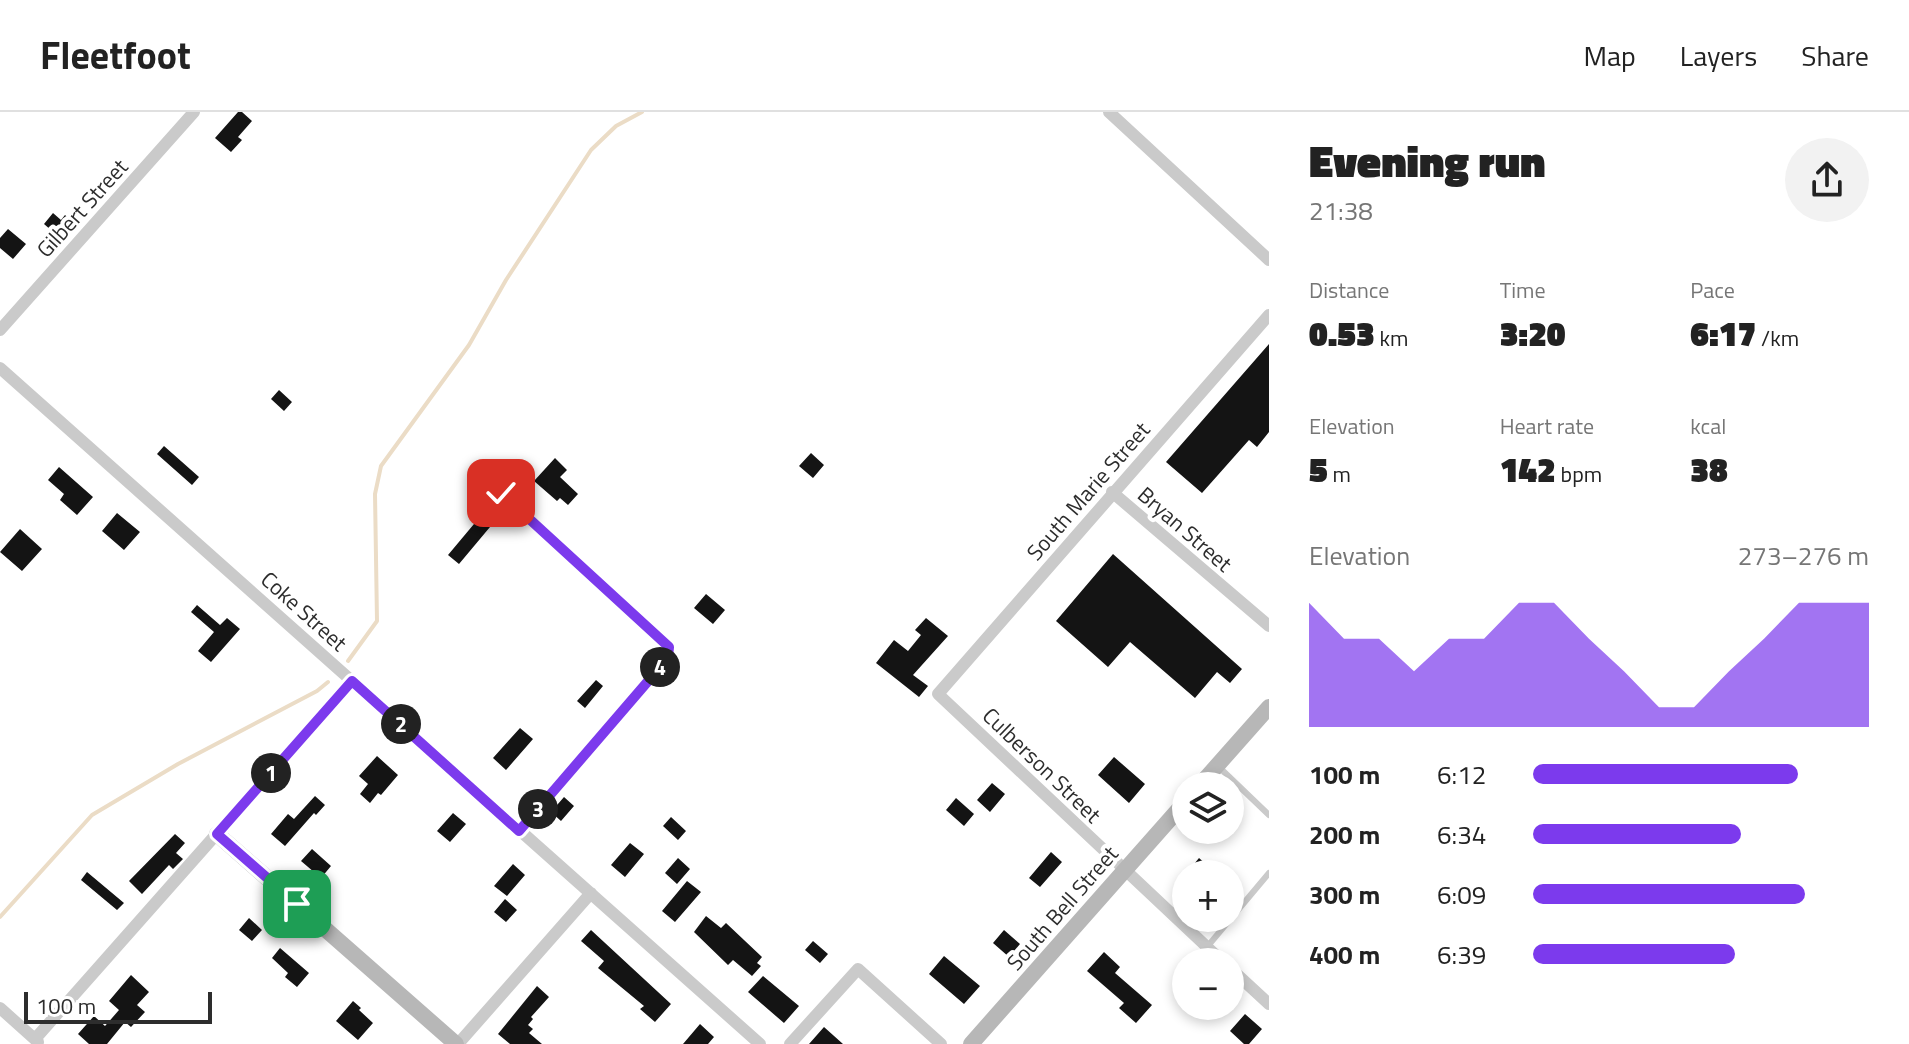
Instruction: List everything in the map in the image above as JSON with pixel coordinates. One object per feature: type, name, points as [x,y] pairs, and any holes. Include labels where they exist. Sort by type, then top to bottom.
[{"type":"main road","points":[[1212,772],[1269,707]]},
{"type":"main road","name":"South Bell Street","points":[[971,1044],[1172,817]]},
{"type":"main road","points":[[217,834],[457,1044]]},
{"type":"street","name":"Gilbert Street","points":[[0,330],[194,112]]},
{"type":"street","points":[[1109,112],[1269,260]]},
{"type":"street","name":"South Marie Street","points":[[938,694],[1269,315]]},
{"type":"street","name":"Coke Street","points":[[0,368],[760,1044]]},
{"type":"street","name":"Bryan Street","points":[[1112,492],[1269,626]]},
{"type":"street","points":[[501,493],[669,647],[668,658],[519,831]]},
{"type":"street","points":[[0,1008],[38,1041],[352,681]]},
{"type":"street","name":"Culberson Street","points":[[938,694],[1207,947]]},
{"type":"street","points":[[457,1044],[591,893]]},
{"type":"street","points":[[790,1044],[858,969],[941,1044]]},
{"type":"street","points":[[1244,981],[1269,1004]]},
{"type":"lane","points":[[1217,766],[1269,815]]},
{"type":"lane","points":[[1207,947],[1269,873]]},
{"type":"building","points":[[238,112],[252,121],[238,137],[242,140],[231,152],[215,138]]},
{"type":"building","points":[[53,213],[61,220],[65,215],[73,222],[59,237],[44,224]]},
{"type":"building","points":[[8,229],[26,244],[13,259],[0,248],[0,238]]},
{"type":"building","points":[[1269,344],[1269,432],[1257,447],[1249,440],[1202,493],[1166,462]]},
{"type":"building","points":[[279,390],[292,402],[284,411],[271,399]]},
{"type":"building","points":[[164,446],[199,477],[192,485],[157,454]]},
{"type":"building","points":[[811,453],[824,465],[813,478],[799,466]]},
{"type":"building","points":[[555,458],[567,470],[560,477],[578,494],[568,505],[560,498],[557,501],[534,481]]},
{"type":"building","points":[[59,467],[93,497],[77,515],[60,500],[64,494],[48,480]]},
{"type":"building","points":[[117,513],[140,532],[124,550],[102,531]]},
{"type":"building","points":[[479,518],[490,527],[459,564],[448,555]]},
{"type":"building","points":[[20,529],[42,549],[22,571],[0,552]]},
{"type":"building","points":[[1113,554],[1242,669],[1230,683],[1217,672],[1195,698],[1130,642],[1108,667],[1056,621]]},
{"type":"building","points":[[706,594],[725,610],[713,624],[694,608]]},
{"type":"building","points":[[197,605],[220,625],[227,618],[240,629],[211,662],[198,651],[214,632],[191,612]]},
{"type":"building","points":[[926,618],[948,636],[913,675],[928,686],[919,697],[876,663],[894,640],[908,651],[921,635],[915,630]]},
{"type":"building","points":[[596,680],[603,686],[585,708],[577,701]]},
{"type":"building","points":[[520,728],[533,739],[506,770],[493,758]]},
{"type":"building","points":[[377,756],[398,775],[370,803],[360,794],[368,784],[359,776]]},
{"type":"building","points":[[1114,757],[1145,784],[1129,803],[1098,775]]},
{"type":"building","points":[[992,783],[1005,794],[990,812],[977,800]]},
{"type":"building","points":[[315,796],[325,805],[285,846],[271,834],[288,814],[294,819]]},
{"type":"building","points":[[564,797],[574,806],[561,821],[551,812]]},
{"type":"building","points":[[956,798],[974,814],[964,826],[946,810]]},
{"type":"building","points":[[453,813],[466,824],[450,842],[437,831]]},
{"type":"building","points":[[671,817],[686,831],[678,840],[663,826]]},
{"type":"building","points":[[175,834],[185,843],[176,853],[183,859],[173,869],[169,865],[142,894],[129,881]]},
{"type":"building","points":[[630,843],[644,854],[625,877],[611,865]]},
{"type":"building","points":[[312,849],[331,866],[321,878],[301,861]]},
{"type":"building","points":[[1051,852],[1062,862],[1040,887],[1029,878]]},
{"type":"building","points":[[678,858],[690,869],[677,884],[665,873]]},
{"type":"building","points":[[513,864],[525,875],[507,896],[494,886]]},
{"type":"building","points":[[87,872],[124,903],[117,910],[81,880]]},
{"type":"building","points":[[687,881],[701,892],[675,922],[662,911]]},
{"type":"building","points":[[505,899],[517,910],[506,922],[494,912]]},
{"type":"building","points":[[706,916],[721,928],[726,923],[762,957],[757,963],[761,966],[752,976],[733,960],[728,965],[694,932]]},
{"type":"building","points":[[249,918],[262,930],[252,941],[239,930]]},
{"type":"building","points":[[591,930],[671,1004],[655,1022],[640,1009],[644,1006],[598,968],[604,961],[581,941]]},
{"type":"building","points":[[1004,930],[1020,944],[1009,957],[993,943]]},
{"type":"building","points":[[813,941],[828,954],[820,963],[805,950]]},
{"type":"building","points":[[280,948],[309,973],[297,987],[285,977],[288,973],[272,958]]},
{"type":"building","points":[[1104,952],[1120,967],[1115,973],[1152,1005],[1136,1023],[1119,1008],[1124,1003],[1087,971]]},
{"type":"building","points":[[944,956],[980,986],[964,1004],[929,974]]},
{"type":"building","points":[[131,975],[149,992],[137,1005],[145,1012],[131,1027],[125,1022],[107,1044],[89,1044],[78,1034],[94,1016],[105,1026],[119,1010],[109,1001]]},
{"type":"building","points":[[763,976],[799,1006],[784,1023],[748,992]]},
{"type":"building","points":[[537,986],[549,997],[528,1025],[533,1029],[529,1033],[542,1044],[510,1044],[498,1034]]},
{"type":"building","points":[[353,1001],[373,1023],[358,1040],[336,1021]]},
{"type":"building","points":[[1244,1015],[1262,1029],[1249,1044],[1244,1044],[1230,1031],[1240,1020],[1244,1020]]},
{"type":"building","points":[[700,1024],[714,1037],[708,1044],[683,1044]]},
{"type":"building","points":[[824,1027],[843,1044],[809,1044]]},
{"type":"waterway","points":[[348,661],[377,621],[375,494],[381,466],[469,345],[506,280],[591,150],[616,126],[642,112]]},
{"type":"waterway","points":[[0,917],[92,815],[178,764],[317,691],[328,682]]},
{"type":"route","points":[[297,904],[217,834],[352,681],[519,831],[668,658],[669,647],[501,493]]}]
